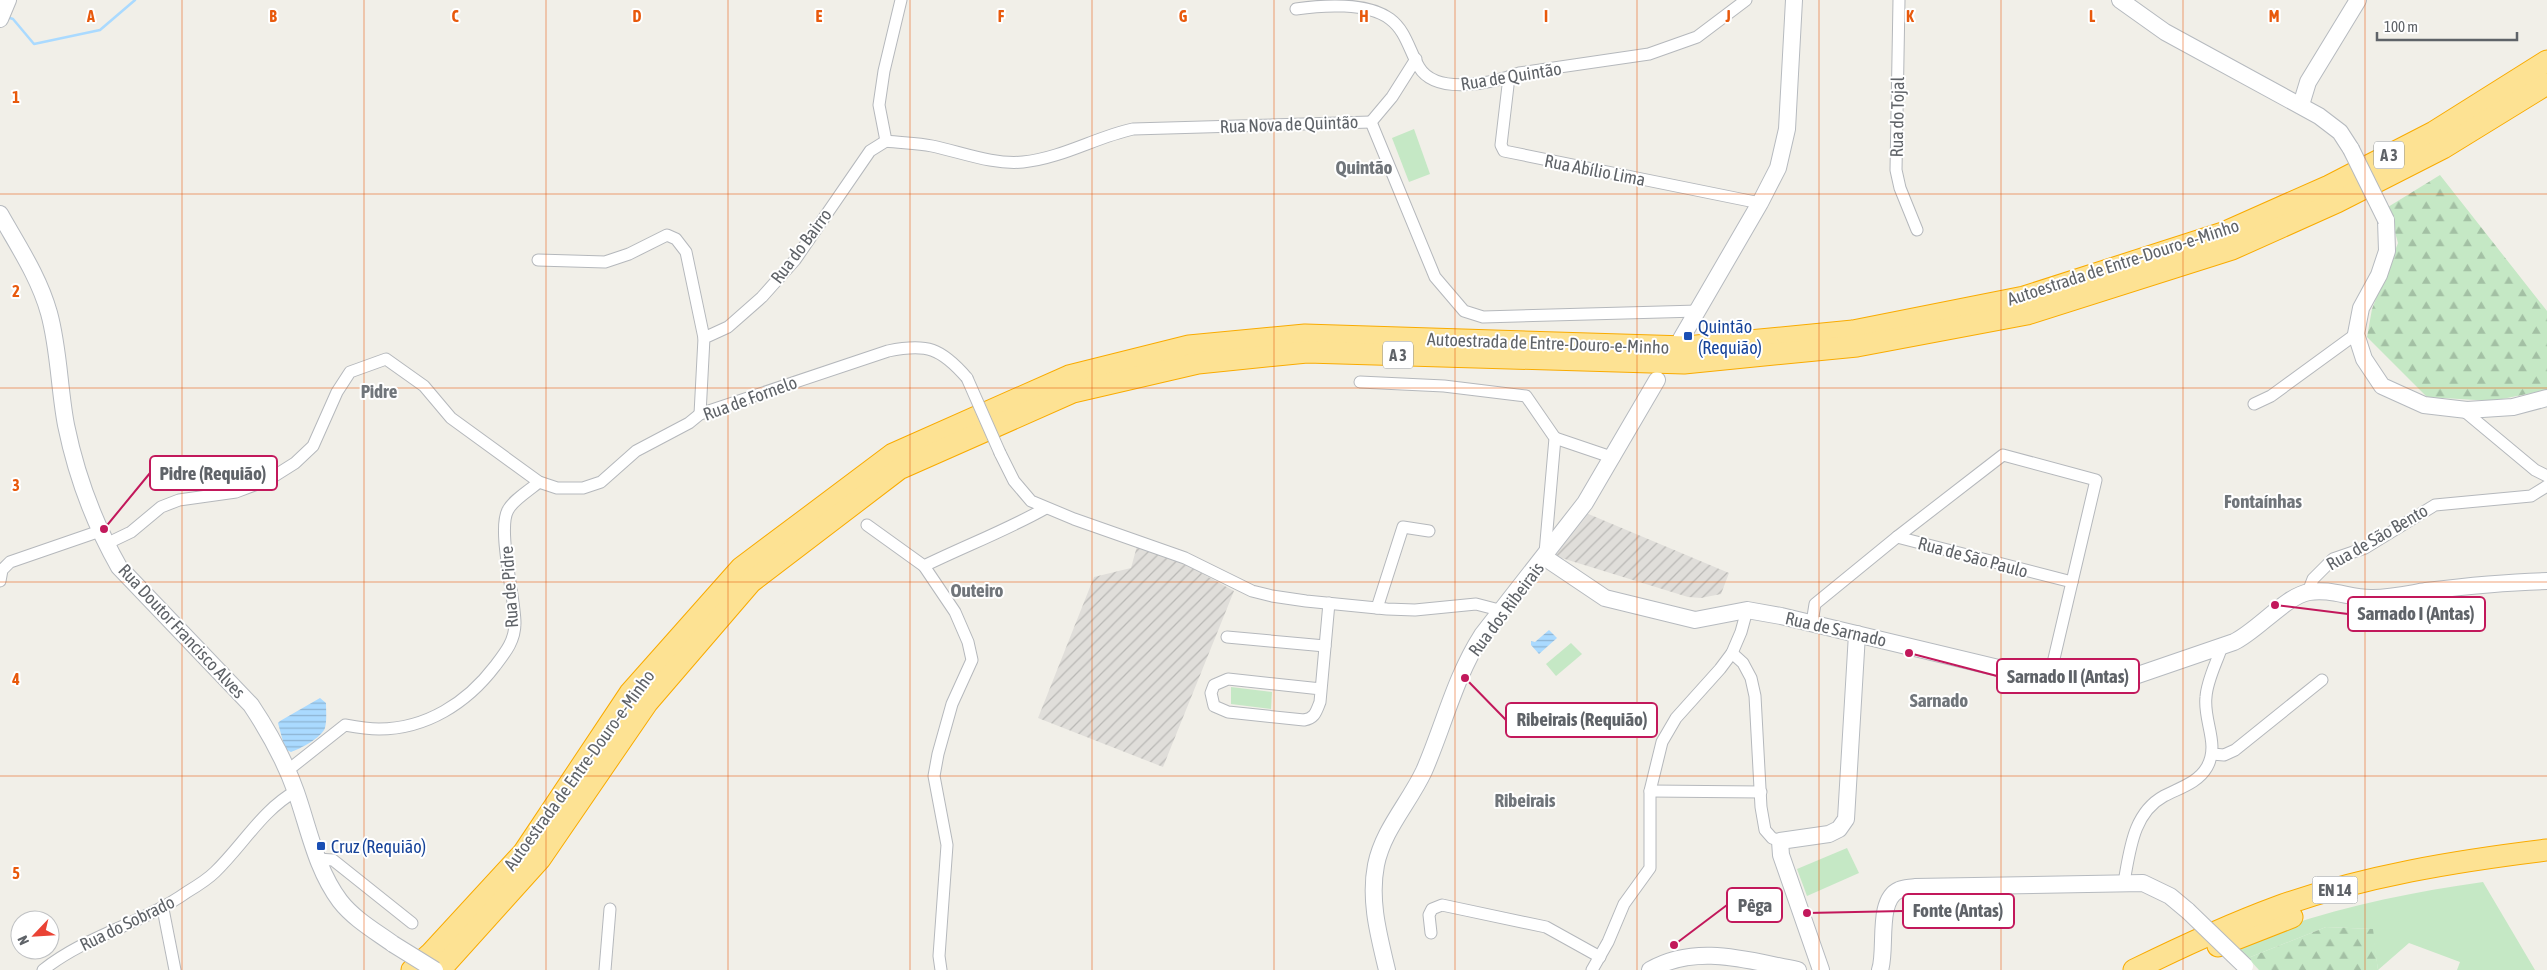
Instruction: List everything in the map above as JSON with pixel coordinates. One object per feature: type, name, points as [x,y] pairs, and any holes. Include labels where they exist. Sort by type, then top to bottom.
[{"type":"highway","name":"Autoestrada de Entre-Douro-e-Minho","points":[[412,970],[431,953],[524,852],[630,693],[741,568],[893,454],[1068,376],[1189,346],[1305,335],[1686,347],[1853,331],[2024,297],[2223,233],[2329,186],[2434,132],[2547,61]]},
{"type":"highway","name":"Autoestrada de Entre-Douro-e-Minho","points":[[440,970],[540,859],[647,703],[751,582],[899,469],[1073,392],[1198,363],[1307,352],[1684,363],[1857,346],[2027,314],[2241,245],[2336,202],[2443,148],[2547,84]]},
{"type":"highway","name":"EN 14","points":[[2134,970],[2240,921],[2324,892],[2426,868],[2474,859],[2547,850]]},
{"type":"highway","name":"EN 14","points":[[2165,970],[2286,919],[2326,907],[2429,882],[2547,864]]},
{"type":"street","points":[[0,20],[8,0]]},
{"type":"street","points":[[886,141],[879,105],[884,71],[900,0]]},
{"type":"street","name":"Rua de Quintão","points":[[1296,9],[1319,6],[1370,10],[1389,18],[1405,36],[1420,69],[1428,77],[1439,82],[1455,85],[1509,77],[1519,73],[1649,54],[1697,37],[1746,0]]},
{"type":"street","points":[[1681,339],[1760,203],[1778,168],[1784,144],[1794,0]]},
{"type":"street","name":"Rua do Tojal","points":[[1899,0],[1896,170],[1900,188],[1918,230]]},
{"type":"street","points":[[2120,0],[2165,32],[2302,105],[2340,132],[2351,149],[2386,220],[2386,250],[2379,275],[2361,308],[2356,334],[2364,359],[2382,386],[2424,405],[2463,410],[2513,407],[2547,398]]},
{"type":"street","points":[[2302,105],[2308,82],[2358,0]]},
{"type":"street","points":[[1371,122],[1392,96],[1416,59]]},
{"type":"street","name":"Rua Abílio Lima","points":[[1509,77],[1501,145],[1504,151],[1760,203]]},
{"type":"street","name":"Rua Nova de Quintão","points":[[886,141],[930,146],[1003,162],[1022,162],[1063,152],[1116,132],[1133,129],[1371,122],[1435,277],[1464,311],[1483,317],[1698,311]]},
{"type":"street","name":"Rua do Bairro","points":[[704,338],[728,327],[762,297],[794,260],[870,151],[886,141]]},
{"type":"street","name":"Rua Doutor Francisco Alves","points":[[0,214],[39,284],[49,314],[66,426],[79,474],[103,538],[119,567],[251,705],[268,730],[296,791],[317,859],[326,880],[341,902],[359,920],[393,944],[436,970]]},
{"type":"street","points":[[538,260],[605,262],[629,254],[667,235],[676,239],[686,252],[704,338],[700,414]]},
{"type":"street","points":[[2254,404],[2271,396],[2356,334]]},
{"type":"street","name":"Rua de Fornelo","points":[[539,482],[556,488],[573,489],[592,486],[601,482],[636,451],[689,423],[700,414],[862,359],[911,346],[932,349],[950,359],[967,378],[1014,481],[1031,501],[1046,508],[1185,558],[1252,591],[1272,596],[1377,608],[1415,610],[1476,604],[1503,611]]},
{"type":"street","points":[[0,580],[2,570],[10,562],[130,532],[161,507],[179,500],[236,492],[268,480],[295,463],[313,446],[337,392],[350,372],[386,358],[424,386],[451,418],[539,482]]},
{"type":"street","name":"Rua dos Ribeirais","points":[[1387,970],[1376,921],[1374,894],[1380,851],[1424,770],[1467,661],[1482,635],[1503,611],[1585,503],[1614,458],[1657,380]]},
{"type":"street","points":[[1360,382],[1444,386],[1526,396],[1555,438],[1614,458]]},
{"type":"street","points":[[2463,410],[2535,470],[2547,476]]},
{"type":"street","points":[[1544,557],[1555,438]]},
{"type":"street","points":[[1897,537],[2003,455],[2096,480],[2048,680]]},
{"type":"street","name":"Rua de Pidre","points":[[287,771],[345,725],[380,729],[426,722],[455,706],[481,684],[510,646],[515,624],[505,531],[508,509],[539,482]]},
{"type":"street","name":"Rua de São Bento","points":[[2308,592],[2313,578],[2333,559],[2365,548],[2435,505],[2531,496],[2547,486]]},
{"type":"street","points":[[924,566],[968,544],[1010,528],[1046,508]]},
{"type":"street","points":[[867,525],[924,566],[955,612],[968,642],[972,660],[952,704],[934,776],[947,844],[939,956],[941,970]]},
{"type":"street","points":[[1377,608],[1403,527],[1429,530]]},
{"type":"street","name":"Rua de São Paulo","points":[[1812,622],[1815,604],[1897,537],[2072,582]]},
{"type":"street","name":"Rua de Sarnado","points":[[1544,557],[1605,598],[1695,620],[1747,610],[1812,622],[2048,680],[2100,670],[2129,678],[2246,637],[2291,601],[2308,592]]},
{"type":"street","points":[[2308,592],[2325,591],[2370,598],[2400,597],[2452,588],[2547,581]]},
{"type":"street","points":[[1321,689],[1228,679],[1214,685],[1211,699],[1214,706],[1221,710],[1304,720],[1316,714],[1321,689],[1329,603]]},
{"type":"street","points":[[1592,970],[1600,957],[1624,904],[1650,868],[1650,791],[1658,753],[1676,718],[1720,669],[1732,652],[1741,632],[1747,610]]},
{"type":"street","points":[[1732,652],[1743,663],[1755,696],[1764,830],[1772,838],[1790,841],[1829,834],[1839,829],[1846,819],[1857,634]]},
{"type":"street","points":[[1227,636],[1325,646]]},
{"type":"street","points":[[2124,882],[2134,834],[2144,812],[2162,797],[2192,783],[2207,768],[2214,750],[2206,697],[2222,646]]},
{"type":"street","points":[[2212,754],[2224,755],[2235,750],[2322,680]]},
{"type":"street","name":"Rua do Sobrado","points":[[43,970],[95,937],[162,909],[214,873],[277,802],[296,791]]},
{"type":"street","points":[[1650,791],[1760,792]]},
{"type":"street","points":[[1780,840],[1781,856],[1822,970]]},
{"type":"street","points":[[317,859],[333,860],[412,923]]},
{"type":"street","points":[[1880,970],[1884,917],[1888,902],[1898,890],[1915,886],[2124,882],[2144,883],[2157,888],[2188,910],[2246,968]]},
{"type":"street","points":[[1431,933],[1429,915],[1432,909],[1442,905],[1546,927],[1600,957]]},
{"type":"street","points":[[162,909],[176,970]]},
{"type":"street","points":[[606,970],[610,909]]},
{"type":"street","points":[[1654,969],[1686,957],[1734,956],[1798,970]]},
{"type":"shaded area","points":[[1586,513],[1729,573],[1721,594],[1701,598],[1688,597],[1555,556]]},
{"type":"shaded area","points":[[1137,546],[1170,556],[1234,591],[1163,767],[1038,718],[1094,577],[1131,568]]},
{"type":"green space","points":[[1414,129],[1430,174],[1409,182],[1392,138]]},
{"type":"green space","points":[[2440,175],[2547,311],[2547,390],[2492,401],[2427,397],[2367,337],[2372,309],[2398,243],[2388,207]]},
{"type":"green space","points":[[1571,643],[1582,654],[1556,676],[1546,664]]},
{"type":"green space","points":[[1231,687],[1272,692],[1271,709],[1231,704]]},
{"type":"green space","points":[[1847,848],[1859,873],[1807,896],[1797,869]]},
{"type":"green space","points":[[2483,882],[2535,970],[2457,970],[2460,962],[2409,943],[2378,970],[2372,929],[2326,927],[2248,958],[2234,946],[2294,923],[2356,906],[2419,892]]},
{"type":"green space","points":[[2326,927],[2373,929],[2378,970],[2259,970],[2248,958]]},
{"type":"water","points":[[1549,630],[1557,638],[1539,654],[1531,645],[1531,641],[1535,642]]},
{"type":"water","points":[[320,698],[326,703],[326,722],[323,732],[300,748],[291,752],[285,749],[278,723]]},
{"type":"waterway","points":[[10,18],[13,19],[34,44],[100,30],[135,0]]},
{"type":"place","name":"Quintão (Requião)","points":[[1688,336]]},
{"type":"place","name":"Pidre (Requião)","points":[[104,529]]},
{"type":"place","name":"Sarnado I (Antas)","points":[[2275,605]]},
{"type":"place","name":"Sarnado II (Antas)","points":[[1909,653]]},
{"type":"place","name":"Ribeirais (Requião)","points":[[1465,678]]},
{"type":"place","name":"Cruz (Requião)","points":[[321,846]]},
{"type":"place","name":"Fonte (Antas)","points":[[1807,913]]},
{"type":"place","name":"Pêga","points":[[1674,945]]},
{"type":"district","name":"Quintão","points":[[1364,167]]},
{"type":"district","name":"Pidre","points":[[379,391]]},
{"type":"district","name":"Fontaínhas","points":[[2263,501]]},
{"type":"district","name":"Outeiro","points":[[977,590]]},
{"type":"district","name":"Sarnado","points":[[1939,700]]},
{"type":"district","name":"Ribeirais","points":[[1525,800]]}]
